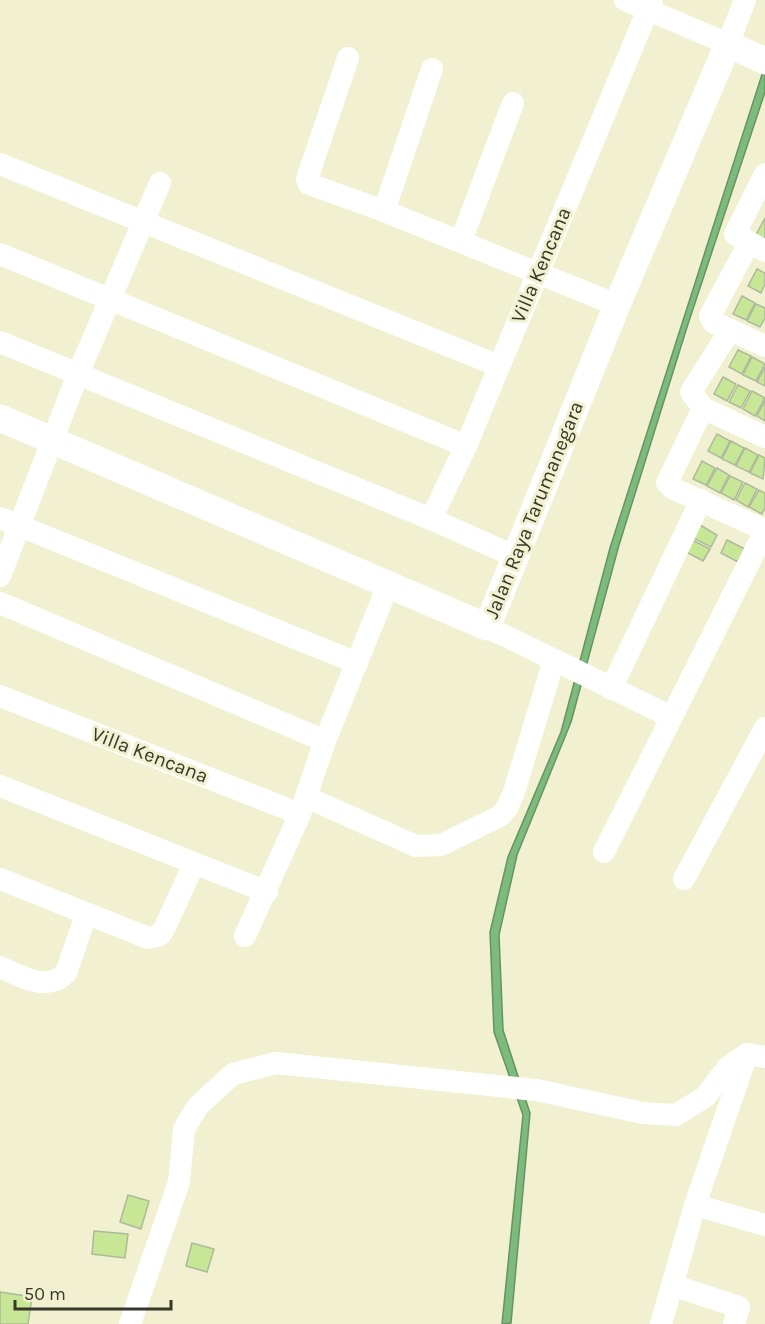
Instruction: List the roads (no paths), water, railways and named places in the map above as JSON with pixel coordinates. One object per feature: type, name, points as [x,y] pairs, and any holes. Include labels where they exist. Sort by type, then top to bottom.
[{"type":"street","points":[[625,0],[650,5],[761,59]]},
{"type":"street","points":[[728,44],[745,0]]},
{"type":"street","name":"Villa Kencana","points":[[431,519],[466,446],[650,5]]},
{"type":"street","name":"Jalan Raya Tarumanegara","points":[[0,418],[54,439],[488,627],[617,305],[728,44]]},
{"type":"street","points":[[348,58],[306,179],[311,185],[384,211],[617,305]]},
{"type":"street","points":[[384,211],[432,69]]},
{"type":"street","points":[[460,241],[513,103]]},
{"type":"street","points":[[0,164],[499,366]]},
{"type":"street","points":[[765,174],[735,234],[757,247],[710,316],[713,321],[765,346]]},
{"type":"street","points":[[0,576],[10,522],[54,439],[78,374],[160,183]]},
{"type":"street","points":[[0,254],[466,446]]},
{"type":"street","points":[[730,330],[691,389],[703,408],[765,437]]},
{"type":"street","points":[[0,342],[431,519],[516,557]]},
{"type":"street","points":[[604,852],[765,530],[667,483],[703,408]]},
{"type":"street","points":[[602,684],[701,500]]},
{"type":"street","points":[[10,522],[357,663]]},
{"type":"street","points":[[245,936],[267,892],[303,805],[325,741],[389,583]]},
{"type":"street","points":[[0,603],[325,741]]},
{"type":"street","points":[[488,627],[671,717]]},
{"type":"street","name":"Villa Kencana","points":[[0,696],[416,846],[425,847],[441,845],[500,816],[514,792],[560,663]]},
{"type":"street","points":[[684,879],[765,728]]},
{"type":"street","points":[[0,786],[267,892]]},
{"type":"street","points":[[0,879],[133,934],[148,938],[155,937],[165,927],[194,864]]},
{"type":"street","points":[[0,966],[46,984],[59,980],[66,973],[86,915]]},
{"type":"street","points":[[130,1324],[179,1182],[184,1129],[198,1106],[233,1074],[276,1063],[536,1090],[643,1113],[676,1114],[705,1097],[728,1067],[756,1055]]},
{"type":"street","points":[[661,1324],[695,1205],[756,1055]]},
{"type":"street","points":[[695,1205],[765,1225]]},
{"type":"street","points":[[672,1285],[739,1306],[734,1324]]}]
